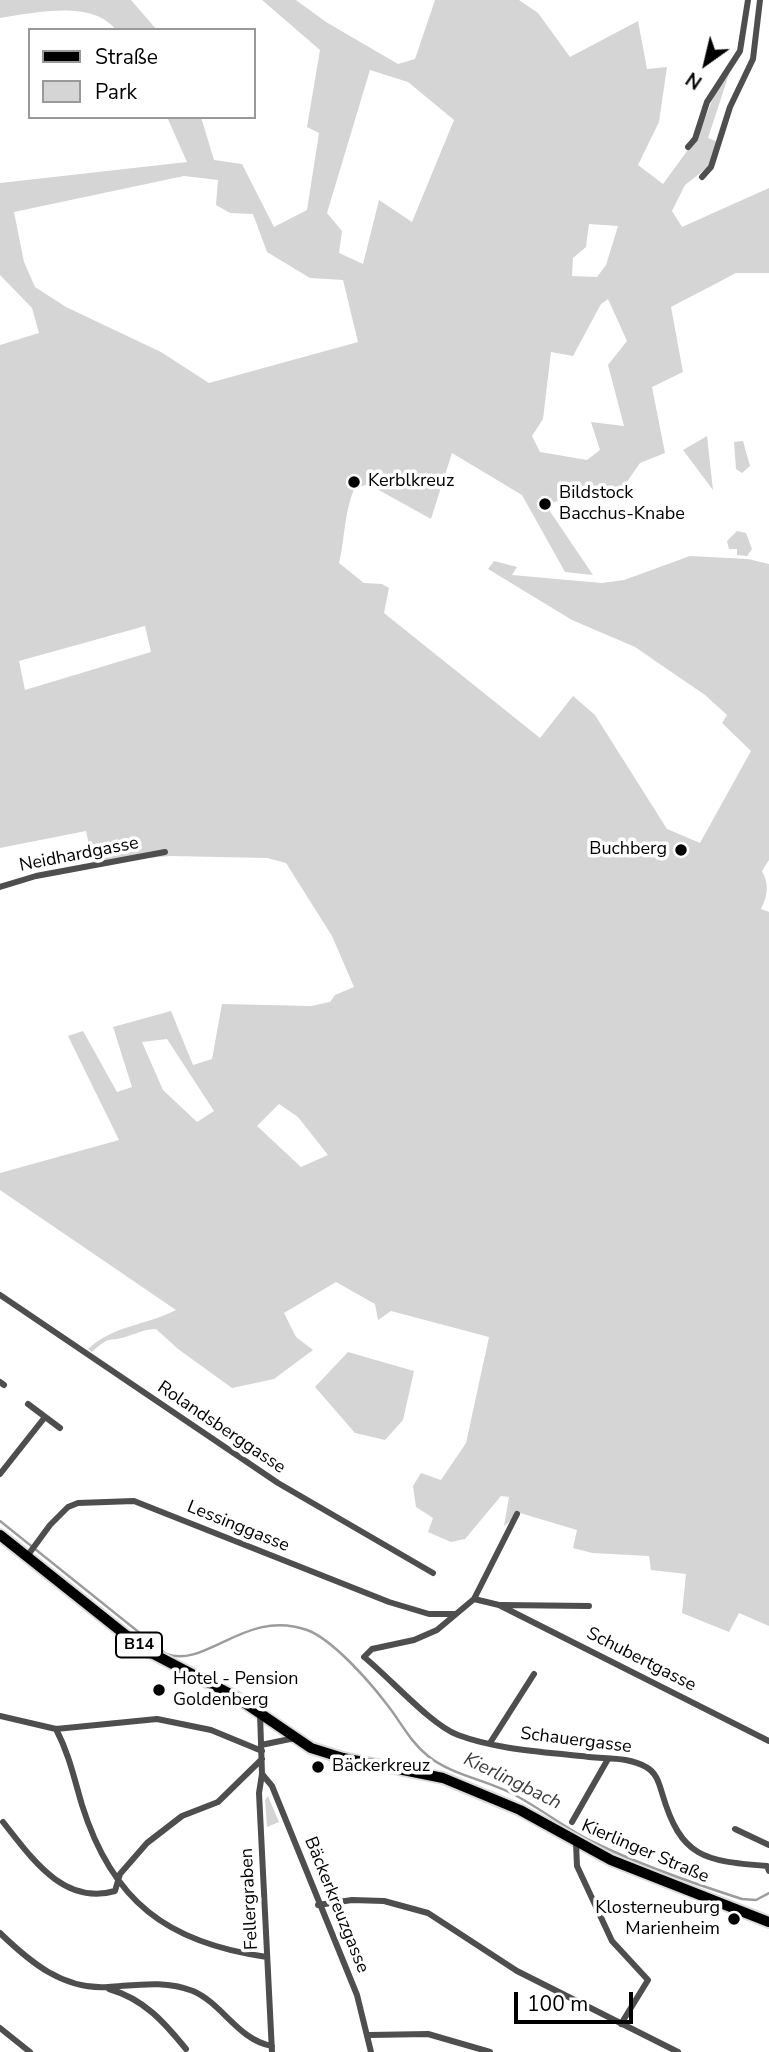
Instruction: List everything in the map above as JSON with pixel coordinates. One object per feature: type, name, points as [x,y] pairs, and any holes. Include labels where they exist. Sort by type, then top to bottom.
[{"type":"main road","name":"Kierlinger Straße","points":[[0,1535],[31,1550],[149,1653],[221,1688],[311,1748],[343,1758],[443,1778],[520,1811],[611,1860],[768,1920]]},
{"type":"street","points":[[688,147],[695,139],[707,102],[740,51],[748,0]]},
{"type":"street","points":[[702,177],[711,167],[730,107],[753,59],[761,0]]},
{"type":"street","name":"Neidhardgasse","points":[[0,887],[36,876],[165,852]]},
{"type":"street","name":"Rolandsberggasse","points":[[0,1295],[278,1483],[433,1573]]},
{"type":"street","points":[[28,1404],[60,1428]]},
{"type":"street","points":[[0,1474],[46,1417]]},
{"type":"street","name":"Lessinggasse","points":[[31,1550],[68,1507],[78,1503],[134,1501],[390,1602],[429,1614],[455,1614]]},
{"type":"street","points":[[455,1614],[474,1599],[517,1514]]},
{"type":"street","name":"Schubertgasse","points":[[474,1599],[499,1605],[589,1606]]},
{"type":"street","name":"Schubertgasse","points":[[499,1605],[769,1741]]},
{"type":"street","name":"Schauergasse","points":[[455,1614],[437,1630],[414,1640],[372,1649],[364,1657],[446,1729],[464,1737],[490,1743],[637,1762],[652,1770],[673,1828],[697,1853],[734,1864],[768,1867]]},
{"type":"street","name":"Schauergasse","points":[[490,1743],[534,1674]]},
{"type":"street","name":"Fellergraben","points":[[260,1713],[262,1774],[259,1793],[272,2049]]},
{"type":"street","points":[[0,1716],[56,1729],[157,1719],[211,1730],[262,1751]]},
{"type":"street","points":[[56,1729],[70,1759],[92,1832],[104,1861],[118,1884],[158,1920],[184,1934],[241,1954],[267,1957]]},
{"type":"street","points":[[3,1822],[43,1869],[65,1888],[85,1894],[114,1891],[120,1874],[146,1843],[183,1816],[218,1802],[262,1751],[295,1738]]},
{"type":"street","points":[[572,1822],[608,1759]]},
{"type":"street","name":"Bäckerkreuzgasse","points":[[262,1774],[272,1786],[318,1905],[357,1995],[369,2035],[371,2052]]},
{"type":"street","points":[[735,1829],[769,1845]]},
{"type":"street","points":[[576,1843],[578,1866],[612,1941],[648,1980],[621,2024]]},
{"type":"street","points":[[318,1905],[384,1901],[428,1913],[517,1971],[678,2052]]},
{"type":"street","points":[[0,1933],[33,1965],[66,1981],[104,1987],[176,1984],[198,1993],[250,2038],[272,2049]]},
{"type":"street","points":[[104,1987],[140,2001],[162,2020],[186,2049]]},
{"type":"street","points":[[0,2028],[30,2052]]},
{"type":"street","points":[[369,2035],[428,2034],[490,2052]]},
{"type":"green space","points":[[0,0],[131,0],[155,28],[114,28],[94,15],[64,10],[0,18]]},
{"type":"green space","points":[[262,0],[296,0],[326,22],[398,64],[415,59],[435,0],[519,0],[538,13],[570,57],[638,21],[647,69],[667,67],[659,122],[638,165],[663,184],[698,136],[715,93],[729,74],[708,138],[718,142],[708,167],[685,185],[672,211],[682,227],[769,188],[769,273],[736,273],[671,307],[683,372],[652,387],[665,453],[640,463],[624,486],[545,504],[593,575],[565,572],[522,495],[452,453],[431,519],[368,484],[354,489],[348,508],[339,563],[364,583],[382,584],[389,588],[384,613],[540,738],[573,696],[595,715],[667,829],[700,843],[751,751],[722,723],[727,715],[705,695],[635,647],[572,620],[488,569],[494,561],[517,567],[512,575],[602,583],[624,580],[690,556],[748,559],[769,564],[769,860],[762,871],[767,890],[761,909],[769,912],[769,1626],[739,1613],[729,1632],[682,1613],[686,1574],[651,1570],[649,1556],[592,1553],[573,1548],[577,1530],[520,1513],[504,1526],[509,1497],[501,1496],[465,1539],[451,1542],[428,1532],[433,1518],[416,1507],[413,1486],[421,1473],[441,1480],[466,1443],[489,1337],[391,1311],[378,1320],[375,1304],[336,1282],[284,1313],[296,1337],[313,1350],[274,1379],[232,1388],[178,1349],[156,1329],[106,1341],[92,1352],[88,1349],[108,1335],[176,1310],[0,1190],[0,1173],[119,1140],[68,1036],[83,1031],[117,1092],[132,1087],[113,1027],[171,1011],[193,1065],[212,1059],[222,1004],[311,1006],[330,1002],[335,995],[354,987],[332,936],[286,863],[267,858],[170,856],[93,863],[86,831],[0,848],[0,345],[39,333],[32,308],[0,275],[0,183],[187,162],[168,119],[202,119],[214,160],[242,164],[274,227],[307,210],[319,133],[307,127],[320,50]],"holes":[[[370,70],[408,82],[454,120],[412,222],[379,200],[363,264],[339,253],[342,231],[327,213]],[[184,176],[218,180],[216,205],[230,213],[253,214],[267,252],[310,278],[343,280],[358,342],[209,383],[161,352],[66,307],[35,287],[24,262],[14,212]],[[589,224],[618,226],[606,265],[597,277],[572,276],[573,258],[586,247]],[[608,299],[627,341],[608,365],[624,426],[591,422],[600,450],[587,460],[540,452],[532,436],[543,419],[551,352],[573,356],[601,304]],[[145,626],[151,652],[25,690],[19,661]],[[167,1039],[214,1111],[197,1122],[163,1090],[142,1042]],[[279,1104],[298,1117],[328,1155],[301,1167],[257,1126]]]},
{"type":"green space","points":[[707,436],[713,490],[683,450]]},
{"type":"green space","points":[[743,441],[750,466],[742,473],[736,469],[734,442]]},
{"type":"green space","points":[[737,531],[746,533],[752,549],[747,556],[737,555],[737,549],[729,549],[727,541]]},
{"type":"green space","points":[[348,1352],[414,1371],[403,1420],[385,1440],[355,1433],[315,1387]]},
{"type":"green space","points":[[268,1796],[279,1822],[267,1827],[265,1800]]},
{"type":"waterway","name":"Kierlingbach","points":[[0,1521],[166,1654],[181,1656],[196,1653],[265,1627],[285,1625],[307,1630],[327,1642],[349,1662],[378,1693],[415,1744],[437,1762],[511,1793],[582,1836],[648,1866],[742,1899],[756,1900],[769,1893]]},
{"type":"place","name":"Kerblkreuz","points":[[354,482]]},
{"type":"place","name":"Bildstock Bacchus-Knabe","points":[[545,504]]},
{"type":"place","name":"Buchberg","points":[[681,850]]},
{"type":"place","name":"Hotel - Pension Goldenberg","points":[[159,1690]]},
{"type":"place","name":"Bäckerkreuz","points":[[318,1767]]},
{"type":"place","name":"Klosterneuburg Marienheim","points":[[734,1919]]}]
